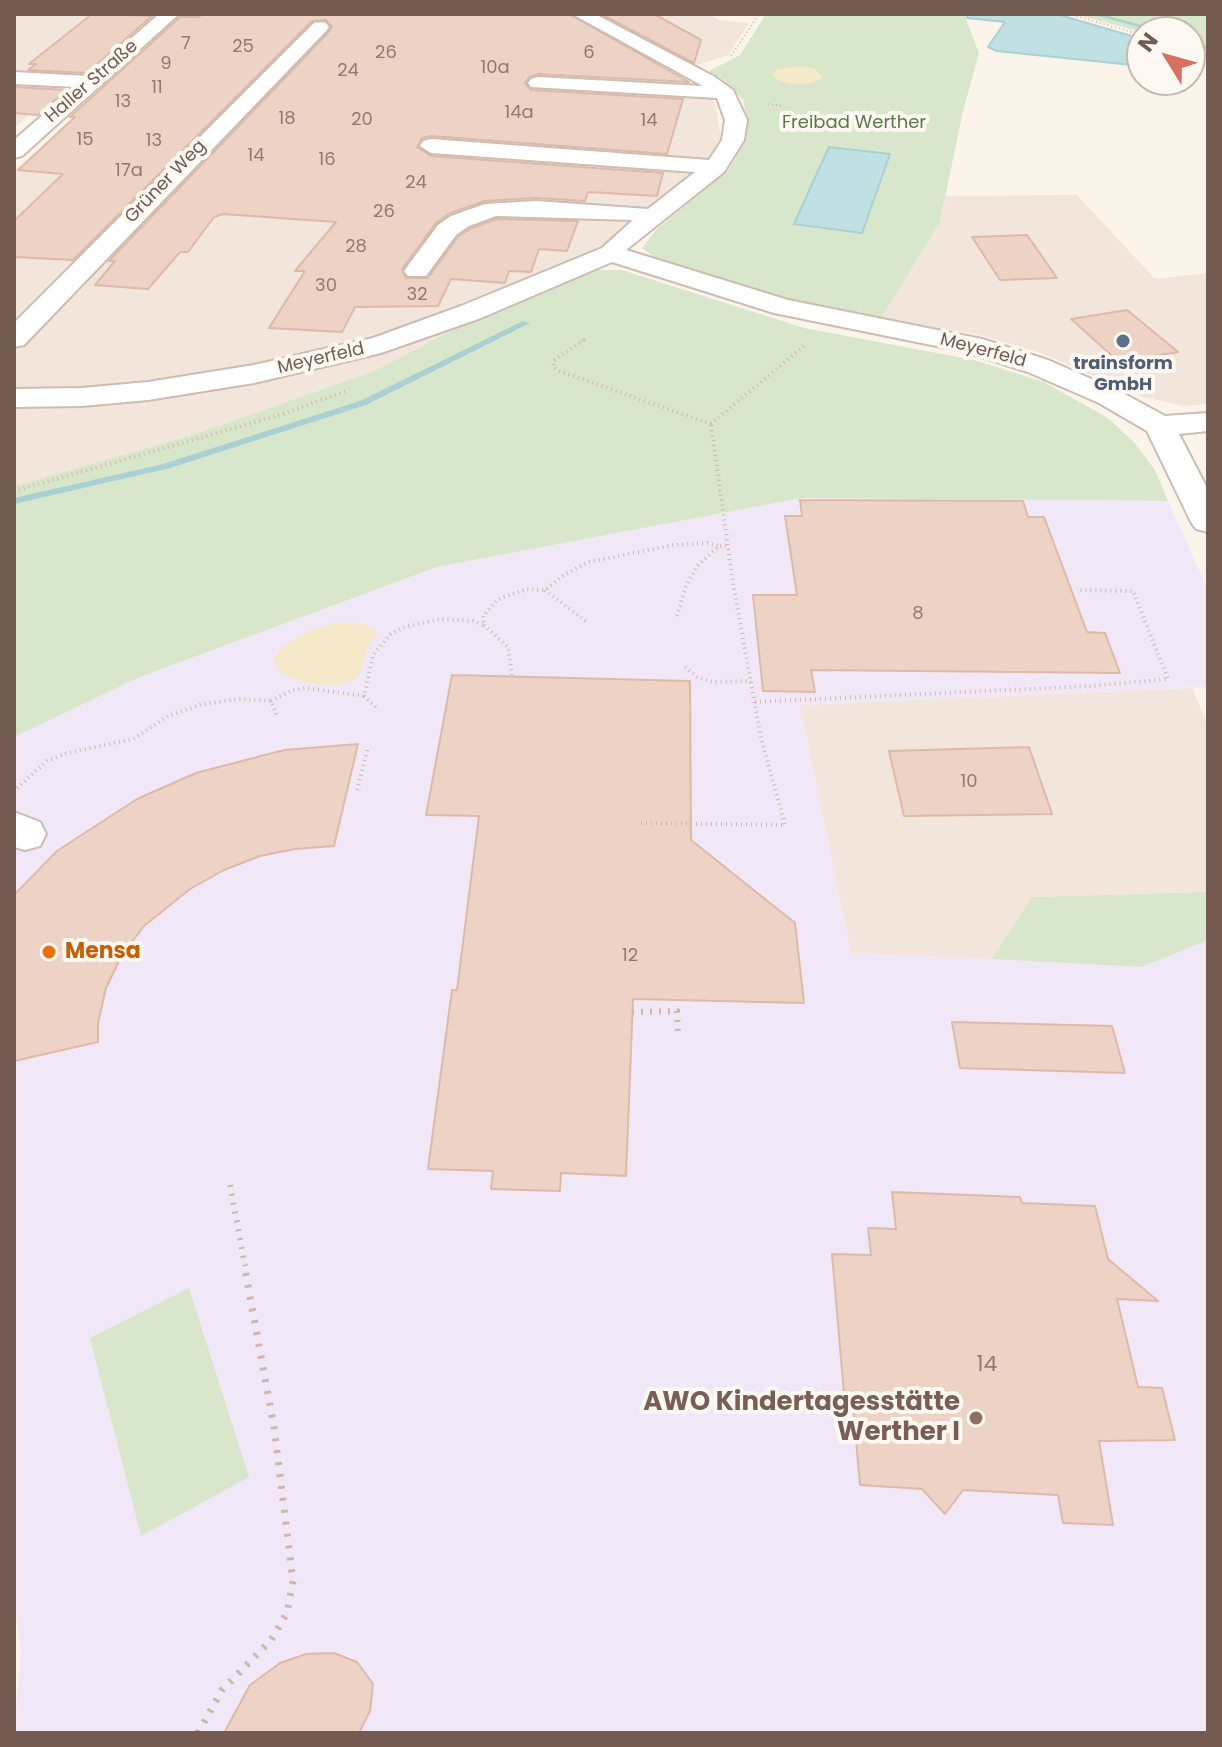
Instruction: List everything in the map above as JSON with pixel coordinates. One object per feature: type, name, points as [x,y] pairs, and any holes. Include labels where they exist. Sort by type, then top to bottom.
[{"type":"street","name":"Haller Straße","points":[[14,151],[170,14]]},
{"type":"street","points":[[581,14],[726,94],[736,120],[733,140],[701,138]]},
{"type":"street","name":"Grüner Weg","points":[[14,339],[320,27]]},
{"type":"street","points":[[14,78],[90,82]]},
{"type":"street","points":[[538,83],[726,94]]},
{"type":"street","name":"Meyerfeld","points":[[14,398],[82,397],[148,391],[254,374],[381,345],[471,312],[611,253],[618,244],[716,167],[733,140]]},
{"type":"street","points":[[431,146],[716,167]]},
{"type":"street","points":[[417,271],[447,230],[468,217],[493,209],[536,208],[653,217]]},
{"type":"street","name":"Meyerfeld","points":[[611,253],[783,307],[972,345],[1038,366],[1109,397],[1160,426]]},
{"type":"street","points":[[1208,422],[1160,426],[1208,522]]},
{"type":"path","points":[[692,75],[734,54],[759,14]]},
{"type":"path","points":[[1069,14],[1126,30]]},
{"type":"path","points":[[711,424],[837,319]]},
{"type":"path","points":[[586,338],[554,360],[553,366],[559,371],[711,424]]},
{"type":"path","points":[[641,823],[785,825],[761,738],[711,424]]},
{"type":"path","points":[[545,590],[564,575],[603,558],[673,545],[729,545]]},
{"type":"path","points":[[677,616],[686,586],[697,566],[719,546]]},
{"type":"path","points":[[484,625],[483,616],[498,599],[527,589],[545,590],[588,623]]},
{"type":"path","points":[[755,702],[1091,686],[1168,679],[1133,591],[1078,590]]},
{"type":"path","points":[[364,696],[373,655],[391,634],[405,627],[440,619],[473,621],[484,625],[508,647],[512,675]]},
{"type":"path","points":[[685,667],[697,677],[713,682],[751,681]]},
{"type":"path","points":[[14,792],[31,772],[47,761],[67,753],[133,739],[184,709],[220,701],[271,701],[293,690],[306,688],[364,696],[378,709]]},
{"type":"path","points":[[271,701],[277,716]]},
{"type":"path","points":[[357,790],[368,747]]},
{"type":"path","points":[[632,1012],[677,1011],[678,1036]]},
{"type":"path","points":[[198,1733],[222,1690],[271,1640],[287,1613],[293,1581],[274,1427],[230,1185]]},
{"type":"shaded area","points":[[14,14],[149,14],[14,128]]},
{"type":"shaded area","points":[[190,14],[569,14],[713,95],[721,136],[707,162],[668,197],[590,255],[379,340],[143,387],[14,392],[14,172]]},
{"type":"shaded area","points":[[590,14],[710,14],[718,20],[749,23],[728,55],[688,68]]},
{"type":"shaded area","points":[[1077,195],[1155,279],[1208,273],[1208,404],[1184,406],[1140,396],[1041,353],[976,334],[881,319],[940,222],[946,196]]},
{"type":"shaded area","points":[[482,315],[374,371],[195,434],[14,486],[14,405],[77,403]]},
{"type":"shaded area","points":[[802,498],[1168,501],[1208,590],[1208,687],[800,705],[851,953],[992,959],[1032,897],[1206,892],[1208,1733],[14,1733],[21,1650],[14,1602],[14,737],[140,677],[437,567]]},
{"type":"shaded area","points":[[1192,688],[1208,726],[1206,892],[1032,897],[992,959],[851,953],[800,705]]},
{"type":"green space","name":"Freibad Werther","points":[[766,14],[964,14],[979,53],[963,111],[940,222],[881,319],[782,299],[654,257],[642,248],[655,231],[729,169],[746,140],[748,122],[743,100],[725,81],[709,71],[740,55]]},
{"type":"green space","points":[[1074,14],[1208,14],[1208,53],[1206,16],[1126,16],[1126,28]]},
{"type":"green space","points":[[583,270],[622,270],[804,328],[974,360],[1044,382],[1108,418],[1134,442],[1155,470],[1168,501],[802,498],[437,567],[140,677],[14,737],[14,486],[195,434],[374,371],[482,315]]},
{"type":"green space","points":[[1206,892],[1208,940],[1142,967],[992,959],[1032,897]]},
{"type":"green space","points":[[189,1288],[249,1477],[141,1536],[90,1338]]},
{"type":"sand","points":[[800,66],[815,69],[823,78],[809,84],[792,84],[772,75],[777,69]]},
{"type":"sand","points":[[333,623],[362,623],[378,633],[367,648],[361,672],[355,680],[336,686],[305,682],[279,670],[273,660],[281,648],[310,630]]},
{"type":"water","points":[[967,14],[1056,14],[1126,34],[1126,64],[997,51],[988,47],[1005,22],[967,18]]},
{"type":"water","points":[[829,147],[890,154],[862,233],[794,224]]},
{"type":"building","points":[[92,14],[152,16],[87,73],[28,70],[36,64],[29,64]]},
{"type":"building","points":[[203,14],[569,14],[689,82],[538,74],[529,77],[525,83],[531,90],[683,99],[667,154],[431,136],[422,138],[417,147],[431,156],[663,173],[657,196],[588,192],[585,201],[536,198],[485,201],[450,213],[436,223],[402,269],[406,278],[428,278],[458,237],[496,219],[578,221],[567,251],[539,249],[531,272],[509,271],[505,283],[451,279],[438,306],[355,307],[342,332],[269,328],[305,271],[295,271],[336,222],[223,214],[214,217],[188,252],[180,252],[148,289],[95,285],[115,261],[109,261],[328,33],[332,27],[326,20],[312,21],[73,260],[14,257],[14,221],[63,174],[18,170],[75,117],[70,117],[180,17],[199,17]]},
{"type":"building","points":[[601,14],[654,14],[701,40],[694,63]]},
{"type":"building","points":[[14,87],[67,90],[38,115],[14,113]]},
{"type":"building","points":[[1027,235],[1057,278],[1000,280],[972,237]]},
{"type":"building","points":[[1127,310],[1178,352],[1119,362],[1071,319]]},
{"type":"building","points":[[800,500],[1023,501],[1028,517],[1044,517],[1087,632],[1105,633],[1120,673],[811,670],[815,692],[763,691],[753,595],[797,595],[785,516],[802,516]]},
{"type":"building","points":[[452,675],[690,681],[691,840],[795,923],[804,1003],[633,999],[626,1176],[561,1173],[560,1191],[491,1189],[493,1171],[428,1169],[452,990],[457,990],[479,816],[426,815]]},
{"type":"building","points":[[358,744],[334,846],[260,856],[224,870],[190,889],[144,926],[122,955],[106,988],[98,1023],[98,1042],[14,1061],[14,895],[57,851],[137,799],[196,773],[284,750]]},
{"type":"building","points":[[1029,747],[1052,814],[904,816],[889,751]]},
{"type":"building","points":[[952,1022],[1112,1026],[1125,1073],[960,1068]]},
{"type":"building","points":[[892,1192],[1020,1197],[1022,1203],[1095,1206],[1108,1259],[1158,1301],[1117,1299],[1138,1387],[1162,1388],[1175,1440],[1099,1441],[1113,1525],[1063,1523],[1058,1495],[963,1490],[945,1514],[922,1489],[860,1485],[852,1395],[844,1394],[832,1254],[871,1255],[868,1228],[896,1229]]},
{"type":"building","points":[[334,1653],[357,1662],[373,1684],[370,1711],[359,1733],[224,1733],[250,1685],[280,1663],[306,1654]]},
{"type":"waterway","points":[[1094,14],[1126,22]]},
{"type":"waterway","points":[[14,501],[166,466],[363,403],[526,323]]},
{"type":"place","name":"trainsform GmbH","points":[[1123,341]]},
{"type":"place","name":"Mensa","points":[[49,952]]},
{"type":"place","name":"AWO Kindertagesstätte Werther I","points":[[976,1418]]}]
